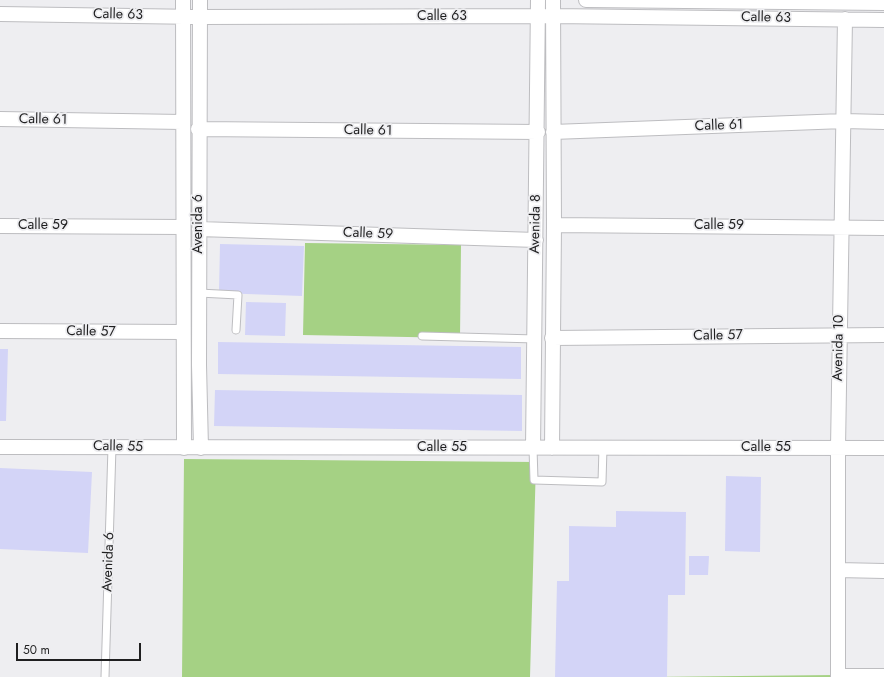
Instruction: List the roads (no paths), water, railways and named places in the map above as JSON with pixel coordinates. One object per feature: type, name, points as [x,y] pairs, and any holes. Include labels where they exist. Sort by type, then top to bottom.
[{"type":"street","name":"Avenida 6","points":[[183,0],[182,332],[184,448]]},
{"type":"street","name":"Avenida 6","points":[[200,0],[198,129],[201,448]]},
{"type":"street","name":"Avenida 8","points":[[533,448],[536,339],[538,0]]},
{"type":"street","name":"Avenida 8","points":[[552,448],[554,225],[553,0]]},
{"type":"street","name":"Calle 63","points":[[586,0],[845,1],[884,3]]},
{"type":"street","name":"Calle 63","points":[[0,14],[200,17],[553,16],[884,20]]},
{"type":"street","name":"Avenida 10","points":[[838,676],[839,335],[845,19]]},
{"type":"street","name":"Calle 61","points":[[0,119],[182,122]]},
{"type":"street","name":"Calle 61","points":[[553,132],[844,121],[884,122]]},
{"type":"street","name":"Calle 61","points":[[198,129],[538,132]]},
{"type":"street","name":"Calle 59","points":[[554,225],[884,228]]},
{"type":"street","name":"Calle 59","points":[[0,226],[183,227]]},
{"type":"street","name":"Calle 59","points":[[199,229],[536,240]]},
{"type":"street","name":"Calle 57","points":[[0,331],[182,332]]},
{"type":"street","name":"Calle 57","points":[[552,338],[884,335]]},
{"type":"street","name":"Calle 55","points":[[0,447],[884,448]]},
{"type":"street","points":[[838,570],[884,571]]},
{"type":"street","points":[[838,676],[884,676]]},
{"type":"lane","points":[[199,293],[238,295],[236,330]]},
{"type":"lane","points":[[422,336],[536,339]]},
{"type":"lane","name":"Avenida 6","points":[[105,677],[112,447]]},
{"type":"lane","points":[[533,448],[534,480],[602,482],[603,448]]}]
